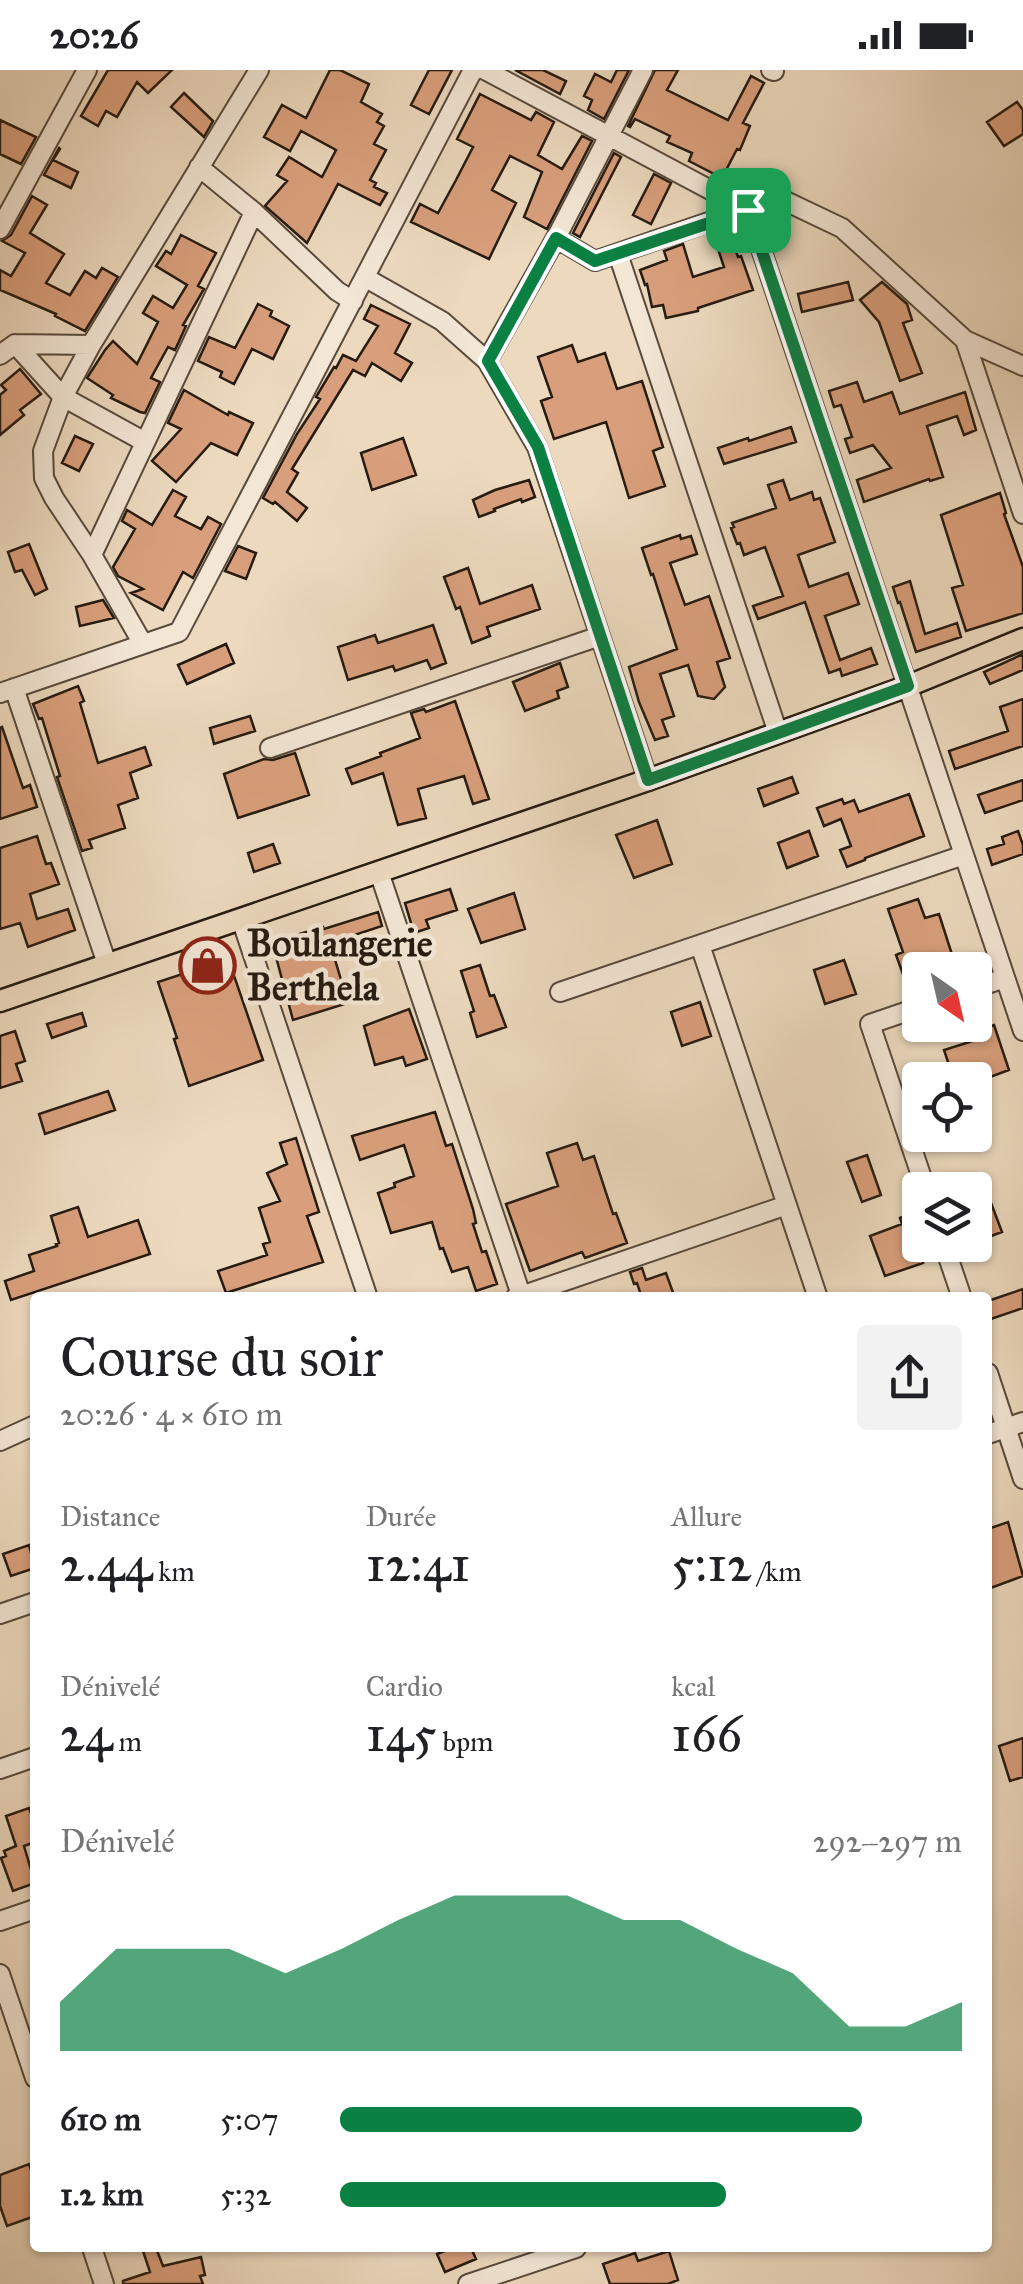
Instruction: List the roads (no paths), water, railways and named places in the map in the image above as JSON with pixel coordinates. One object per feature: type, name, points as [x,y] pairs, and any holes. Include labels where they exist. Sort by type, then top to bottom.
[{"type":"main road","points":[[0,1001],[778,734],[1023,639]]},
{"type":"street","points":[[0,230],[88,70]]},
{"type":"street","points":[[144,644],[54,498],[44,478],[43,451],[63,396],[91,345],[258,70]]},
{"type":"street","points":[[107,964],[7,691],[180,632],[472,70]]},
{"type":"street","points":[[485,70],[748,210],[1023,1030]]},
{"type":"street","points":[[488,361],[643,70]]},
{"type":"street","points":[[199,166],[337,291],[353,301]]},
{"type":"street","points":[[556,238],[595,261],[779,198],[842,228],[964,340],[1023,366]]},
{"type":"street","points":[[92,555],[254,212]]},
{"type":"street","points":[[618,254],[778,734]]},
{"type":"street","points":[[366,278],[442,321],[488,361],[538,447],[648,780]]},
{"type":"street","points":[[964,340],[1023,514]]},
{"type":"street","points":[[8,349],[91,345]]},
{"type":"street","points":[[8,349],[63,396],[145,442]]},
{"type":"street","points":[[270,748],[600,636]]},
{"type":"street","points":[[560,992],[964,855]]},
{"type":"street","points":[[379,872],[517,1292]]},
{"type":"street","points":[[241,919],[366,1292]]},
{"type":"street","points":[[700,945],[816,1292]]},
{"type":"street","points":[[992,982],[1005,978]]},
{"type":"street","points":[[902,1013],[870,1024],[920,1172]]},
{"type":"street","points":[[530,1292],[787,1205]]},
{"type":"street","points":[[950,1262],[960,1292]]},
{"type":"street","points":[[992,1386],[1023,1479]]},
{"type":"street","points":[[0,1440],[30,1427]]},
{"type":"street","points":[[0,1614],[30,1604]]},
{"type":"street","points":[[0,1769],[30,1759]]},
{"type":"street","points":[[0,1921],[30,1911]]},
{"type":"street","points":[[0,1974],[30,2063]]},
{"type":"street","points":[[93,2252],[104,2284]]},
{"type":"street","points":[[468,2284],[564,2252]]},
{"type":"place","name":"Boulangerie Berthela","points":[[208,965]]}]
